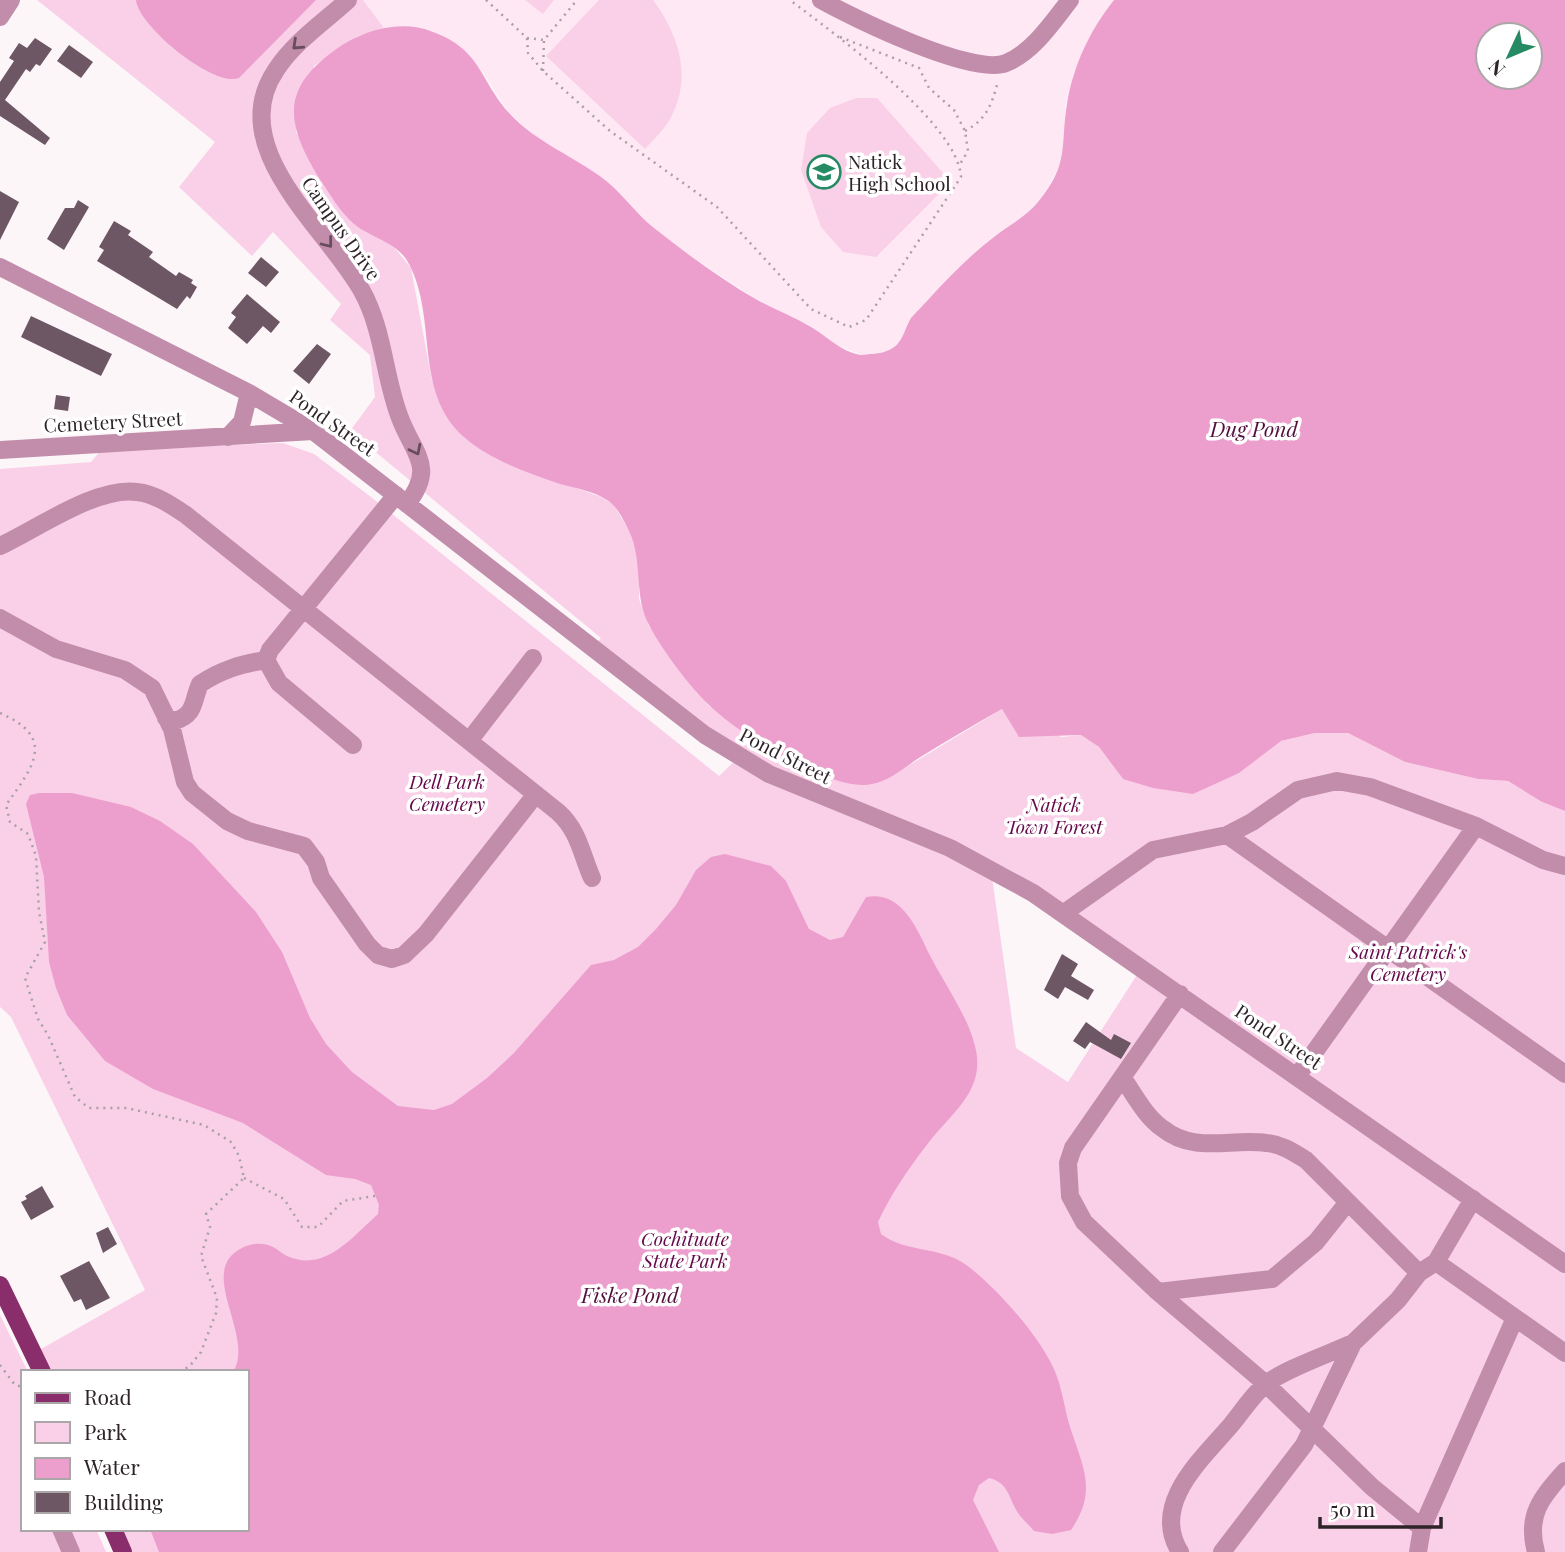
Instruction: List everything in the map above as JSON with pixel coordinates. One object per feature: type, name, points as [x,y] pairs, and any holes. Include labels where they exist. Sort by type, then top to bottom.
[{"type":"main road","points":[[0,1285],[41,1370]]},
{"type":"main road","points":[[114,1531],[123,1552]]},
{"type":"street","points":[[0,18],[11,0]]},
{"type":"street","name":"Campus Drive","points":[[266,660],[270,650],[303,609],[402,499],[421,482],[421,459],[394,402],[372,314],[355,278],[282,180],[272,160],[262,120],[263,101],[276,70],[288,54],[348,0]]},
{"type":"street","points":[[821,0],[852,18],[977,66],[1004,65],[1027,51],[1070,0]]},
{"type":"street","name":"Pond Street","points":[[0,267],[249,393],[313,430],[705,735],[769,774],[950,848],[1064,913],[1565,1264]]},
{"type":"street","points":[[228,437],[242,422],[249,393]]},
{"type":"street","name":"Cemetery Street","points":[[0,450],[313,430]]},
{"type":"street","points":[[0,546],[83,502],[112,493],[136,491],[161,499],[186,515],[571,824],[581,842],[592,878]]},
{"type":"street","points":[[0,618],[56,649],[139,677],[152,688],[178,746],[185,782],[192,793],[227,821],[248,831],[304,846],[316,862],[321,878],[367,944],[378,955],[392,959],[404,955],[426,934],[536,794]]},
{"type":"street","points":[[469,741],[533,658]]},
{"type":"street","points":[[166,718],[175,721],[185,718],[195,707],[200,684],[210,677],[234,665],[266,660],[279,683],[353,745]]},
{"type":"street","points":[[1064,913],[1153,850],[1227,835],[1252,822],[1298,790],[1336,781],[1370,787],[1476,826],[1543,860],[1565,866]]},
{"type":"street","points":[[1298,1075],[1476,826]]},
{"type":"street","points":[[1227,835],[1565,1073]]},
{"type":"street","points":[[1180,994],[1073,1148],[1068,1163],[1070,1196],[1084,1222],[1158,1292],[1266,1384],[1311,1431],[1422,1528]]},
{"type":"street","points":[[1122,1077],[1161,1128],[1178,1138],[1197,1144],[1267,1143],[1287,1148],[1306,1160],[1419,1273]]},
{"type":"street","points":[[1180,1552],[1170,1530],[1175,1497],[1188,1476],[1266,1384],[1353,1343],[1398,1300],[1419,1273],[1436,1262],[1473,1199]]},
{"type":"street","points":[[1158,1292],[1272,1279],[1315,1242],[1348,1202]]},
{"type":"street","points":[[1436,1262],[1565,1353]]},
{"type":"street","points":[[1418,1552],[1422,1528],[1515,1318]]},
{"type":"street","points":[[1222,1552],[1304,1445],[1353,1343]]},
{"type":"street","points":[[1536,1552],[1532,1525],[1536,1508],[1565,1472]]},
{"type":"street","points":[[62,1531],[71,1552]]},
{"type":"path","points":[[486,0],[527,38],[544,40]]},
{"type":"path","points":[[543,71],[544,40],[577,0]]},
{"type":"path","points":[[527,38],[528,53],[543,71],[610,131],[716,207],[811,309],[849,327],[866,320],[961,177],[960,164],[923,113],[875,65],[790,0]]},
{"type":"path","points":[[836,36],[919,68],[929,88],[954,110],[965,131],[968,151],[960,164]]},
{"type":"path","points":[[965,131],[978,124],[990,109],[1000,76]]},
{"type":"path","points":[[0,713],[27,729],[34,745],[34,764],[6,805],[10,822],[28,834],[36,856],[39,912],[45,942],[25,978],[38,1019],[48,1035],[75,1097],[89,1108],[126,1108],[204,1125],[231,1142],[239,1156],[244,1178],[284,1199],[302,1227],[318,1227],[343,1201],[375,1196]]},
{"type":"path","points":[[181,1370],[189,1367],[201,1352],[216,1313],[217,1298],[201,1256],[210,1227],[206,1214],[244,1178]]},
{"type":"path","points":[[0,1365],[15,1385],[21,1386]]},
{"type":"shaded area","name":"Natick High School","points":[[363,0],[1114,0],[1101,17],[1074,72],[1065,109],[1066,144],[1060,165],[1044,194],[1027,215],[994,237],[942,285],[911,318],[904,339],[888,352],[862,355],[837,345],[812,327],[759,301],[697,260],[652,227],[604,179],[543,143],[508,112],[483,72],[422,28],[384,28]]},
{"type":"green space","points":[[37,0],[363,0],[384,28],[358,36],[314,66],[296,132],[332,198],[365,232],[390,242],[411,268],[432,381],[504,461],[601,497],[613,504],[629,530],[639,560],[639,599],[649,626],[707,704],[728,720],[815,773],[893,775],[1002,709],[1061,737],[1081,735],[1099,747],[1123,779],[1315,733],[1348,733],[1405,762],[1478,779],[1508,781],[1542,802],[1565,811],[1565,1552],[123,1552],[114,1531],[248,1531],[248,1370],[41,1370],[34,1353],[145,1290],[11,1017],[0,1007],[0,469],[91,462],[101,450],[283,443],[314,454],[719,776],[739,757],[590,649],[601,638],[350,431],[375,397],[370,355],[330,320],[341,304],[273,232],[252,256],[179,187],[215,142]],"holes":[[[991,870],[1142,967],[1068,1082],[1016,1048]]]},
{"type":"green space","points":[[525,0],[554,0],[543,14]]},
{"type":"green space","points":[[599,0],[653,0],[676,42],[682,73],[677,104],[668,123],[645,149],[546,56]]},
{"type":"green space","points":[[856,98],[877,98],[951,182],[876,257],[843,252],[821,227],[801,170],[807,133],[830,108]]},
{"type":"green space","points":[[0,1315],[27,1370],[21,1370],[21,1531],[97,1531],[106,1552],[0,1552]]},
{"type":"water","points":[[136,0],[316,0],[239,78],[227,79],[196,65],[163,39],[149,25]]},
{"type":"water","name":"Dug Pond","points":[[1114,0],[1565,0],[1565,811],[1542,802],[1508,781],[1478,779],[1405,762],[1348,733],[1315,733],[1281,741],[1239,773],[1193,794],[1153,788],[1123,779],[1099,747],[1081,735],[1019,737],[1002,709],[892,776],[872,784],[855,784],[834,779],[786,758],[722,717],[693,687],[667,654],[652,631],[643,610],[633,542],[614,506],[592,493],[545,479],[496,458],[464,437],[448,419],[438,399],[432,377],[423,308],[418,285],[409,264],[398,250],[361,229],[344,214],[308,159],[295,125],[294,109],[304,79],[335,50],[357,37],[382,29],[408,27],[433,32],[449,39],[471,57],[500,101],[521,124],[605,180],[647,222],[705,266],[745,293],[811,327],[847,351],[861,355],[880,353],[895,346],[911,318],[950,276],[985,244],[1028,212],[1048,188],[1062,154],[1067,104],[1074,76],[1090,36]]},
{"type":"water","name":"Fiske Pond","points":[[72,793],[131,807],[160,821],[193,844],[256,912],[282,952],[310,1018],[326,1044],[352,1072],[398,1106],[434,1110],[452,1104],[487,1078],[513,1054],[591,965],[614,960],[638,947],[676,905],[696,870],[711,857],[725,854],[771,866],[786,881],[809,929],[830,940],[843,937],[866,897],[877,896],[894,902],[914,924],[959,1007],[971,1033],[977,1062],[976,1077],[964,1101],[919,1155],[888,1202],[878,1222],[881,1234],[901,1244],[944,1254],[965,1264],[1004,1299],[1040,1345],[1058,1381],[1086,1480],[1084,1504],[1071,1530],[1052,1534],[1034,1531],[1018,1513],[1001,1483],[989,1478],[979,1485],[973,1500],[999,1552],[159,1552],[151,1531],[248,1531],[248,1370],[234,1370],[238,1357],[237,1341],[224,1272],[229,1258],[242,1248],[258,1244],[269,1245],[287,1256],[301,1260],[326,1256],[348,1242],[378,1214],[379,1205],[371,1185],[355,1179],[326,1175],[243,1123],[153,1089],[105,1061],[67,1015],[56,988],[49,962],[44,877],[26,804],[30,795]]},
{"type":"building","points":[[35,38],[52,49],[40,66],[36,64],[30,72],[26,69],[5,100],[50,138],[45,145],[0,116],[0,82],[14,61],[9,58],[19,43],[27,48]]},
{"type":"building","points":[[69,45],[93,62],[81,78],[57,61]]},
{"type":"building","points":[[0,191],[19,202],[0,240]]},
{"type":"building","points":[[78,200],[89,207],[64,250],[47,239],[65,208],[74,208]]},
{"type":"building","points":[[114,221],[131,231],[128,235],[153,252],[149,257],[176,276],[179,272],[193,280],[191,283],[197,287],[190,299],[187,296],[177,309],[97,261],[104,250],[99,247]]},
{"type":"building","points":[[261,257],[279,272],[266,287],[248,273]]},
{"type":"building","points":[[247,294],[280,322],[271,333],[263,326],[247,344],[228,328],[236,317],[231,313]]},
{"type":"building","points":[[31,316],[112,354],[101,376],[21,337]]},
{"type":"building","points":[[317,344],[331,354],[309,384],[293,371]]},
{"type":"building","points":[[56,395],[70,397],[68,411],[54,409]]},
{"type":"building","points":[[1062,954],[1078,964],[1071,976],[1094,990],[1088,1000],[1065,987],[1058,999],[1044,990]]},
{"type":"building","points":[[1086,1022],[1111,1040],[1114,1034],[1131,1043],[1121,1059],[1090,1042],[1085,1049],[1073,1041]]},
{"type":"building","points":[[42,1186],[54,1207],[31,1220],[21,1202],[27,1199],[25,1196]]},
{"type":"building","points":[[108,1227],[117,1244],[103,1253],[96,1233]]},
{"type":"building","points":[[89,1261],[110,1298],[86,1310],[81,1299],[74,1302],[60,1276]]},
{"type":"place","name":"Natick High School","points":[[824,172]]},
{"type":"park label","name":"Dell Park Cemetery","points":[[447,792]]},
{"type":"park label","name":"Natick Town Forest","points":[[1054,815]]},
{"type":"park label","name":"Saint Patrick's Cemetery","points":[[1408,962]]},
{"type":"park label","name":"Cochituate State Park","points":[[685,1249]]}]
